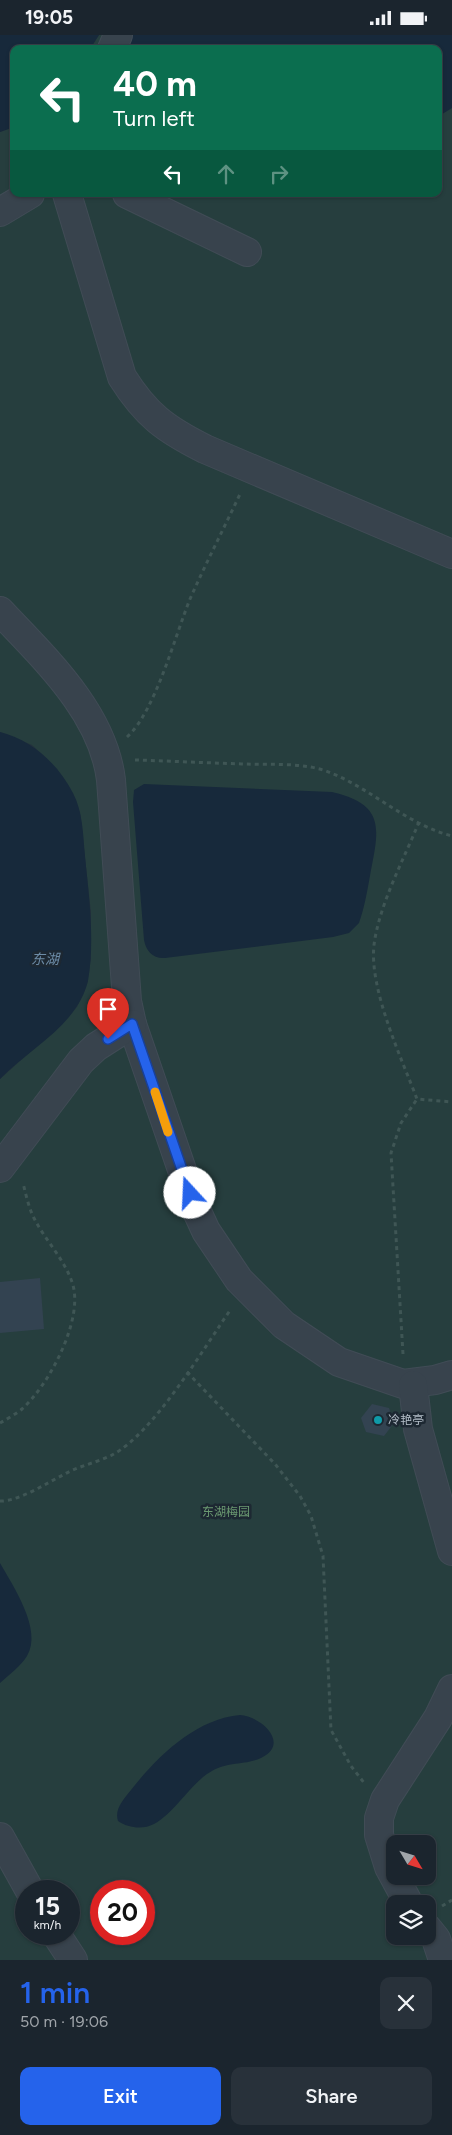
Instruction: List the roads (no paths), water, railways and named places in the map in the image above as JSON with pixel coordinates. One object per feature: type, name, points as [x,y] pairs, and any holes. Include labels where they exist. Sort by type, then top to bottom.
[{"type":"lane","points":[[0,212],[25,197]]},
{"type":"lane","points":[[68,197],[113,353],[122,377],[134,397],[152,418],[179,436],[452,554]]},
{"type":"lane","points":[[133,197],[247,252]]},
{"type":"lane","points":[[0,611],[65,685],[84,710],[108,760],[124,981],[132,1024],[194,1205],[206,1231],[246,1288],[284,1325],[325,1353],[354,1369],[408,1384],[452,1375]]},
{"type":"lane","points":[[8,1158],[81,1061],[96,1047],[132,1024]]},
{"type":"lane","points":[[408,1384],[418,1429],[452,1551]]},
{"type":"lane","points":[[404,1895],[389,1867],[379,1835],[379,1818],[385,1800],[438,1718],[452,1689]]},
{"type":"lane","points":[[0,1837],[24,1880]]},
{"type":"lane","points":[[436,1939],[443,1960]]},
{"type":"lane","points":[[63,1945],[73,1960]]},
{"type":"water","points":[[0,35],[99,35],[93,45],[10,45],[10,128],[0,132]]},
{"type":"water","points":[[132,35],[452,35],[452,108],[442,114],[442,45],[128,45]]},
{"type":"water","name":"东湖","points":[[0,732],[23,741],[52,763],[67,782],[76,800],[83,832],[90,903],[91,950],[88,981],[84,994],[70,1016],[0,1079]]},
{"type":"water","points":[[144,784],[332,792],[361,803],[369,810],[374,819],[376,841],[359,923],[349,933],[333,937],[165,958],[154,956],[146,948],[144,940],[133,802],[134,790]]},
{"type":"water","points":[[0,1563],[29,1621],[31,1645],[24,1660],[0,1683]]},
{"type":"water","points":[[240,1715],[256,1720],[270,1732],[273,1746],[270,1752],[261,1758],[221,1767],[207,1774],[193,1786],[168,1814],[150,1826],[136,1827],[118,1821],[117,1812],[123,1801],[141,1777],[165,1753],[178,1742],[208,1724],[223,1718]]},
{"type":"place","name":"冷艳亭","points":[[378,1420]]},
{"type":"park label","name":"东湖梅园","points":[[226,1512]]}]
